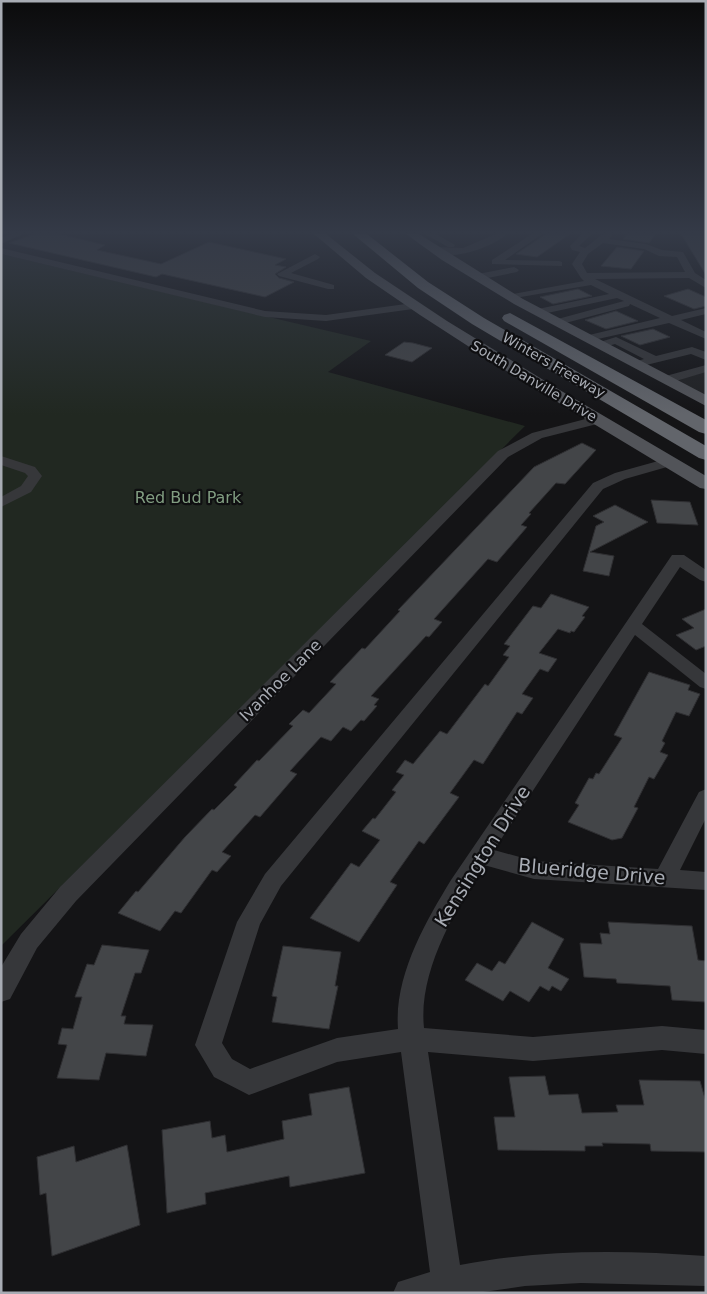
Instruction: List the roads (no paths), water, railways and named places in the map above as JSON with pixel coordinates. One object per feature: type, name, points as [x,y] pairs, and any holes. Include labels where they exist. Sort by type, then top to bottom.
[{"type":"highway","name":"Winters Freeway","points":[[437,294],[473,318],[706,454]]},
{"type":"highway","name":"Winters Freeway","points":[[493,308],[706,428]]},
{"type":"main road","name":"South Danville Drive","points":[[396,294],[597,420],[706,484]]},
{"type":"main road","points":[[507,294],[706,401]]},
{"type":"street","points":[[183,294],[266,314],[326,318],[413,306]]},
{"type":"street","points":[[513,298],[530,294]]},
{"type":"street","points":[[538,312],[604,294]]},
{"type":"street","points":[[618,294],[706,336]]},
{"type":"street","points":[[624,294],[662,303],[649,309]]},
{"type":"street","points":[[527,295],[554,308]]},
{"type":"street","points":[[558,322],[633,302]]},
{"type":"street","points":[[621,306],[655,323]]},
{"type":"street","points":[[595,342],[616,340],[706,311]]},
{"type":"street","points":[[595,342],[655,323],[674,321]]},
{"type":"street","points":[[616,340],[655,360]]},
{"type":"street","points":[[638,364],[692,350],[706,357]]},
{"type":"street","points":[[666,380],[706,368]]},
{"type":"street","name":"Ivanhoe Lane","points":[[1,991],[29,941],[68,894],[503,454],[522,441],[546,431],[597,420]]},
{"type":"street","points":[[1,460],[30,470],[35,476],[35,480],[27,488],[1,503]]},
{"type":"street","points":[[669,462],[620,476],[598,486],[576,510],[273,880],[249,922],[208,1044],[223,1068],[249,1082],[336,1050],[411,1039],[533,1049],[662,1038],[706,1042]]},
{"type":"street","name":"Kensington Drive","points":[[447,1283],[418,1068],[411,1039],[412,998],[421,967],[439,920],[479,855],[678,558],[706,577]]},
{"type":"street","points":[[633,625],[706,683]]},
{"type":"street","points":[[665,878],[706,797]]},
{"type":"street","name":"Blueridge Drive","points":[[479,855],[534,870],[706,881]]},
{"type":"street","points":[[409,1293],[447,1283],[540,1269],[667,1268],[706,1271]]},
{"type":"park label","name":"Red Bud Park","points":[[188,497]]}]
